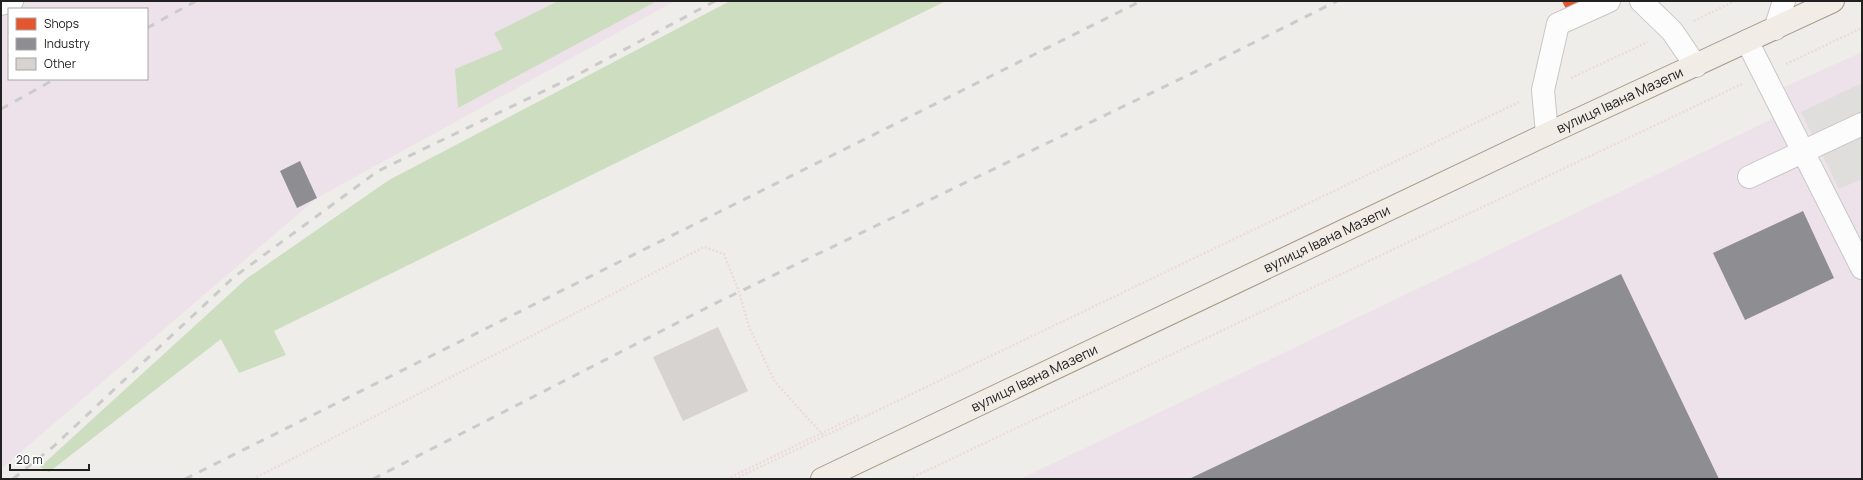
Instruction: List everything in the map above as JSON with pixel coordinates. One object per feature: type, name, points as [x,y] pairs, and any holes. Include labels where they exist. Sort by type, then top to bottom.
[{"type":"main road","name":"вулиця Івана Мазепи","points":[[822,479],[1547,134],[1833,1]]},
{"type":"lane","points":[[1,4],[12,1]]},
{"type":"lane","points":[[1547,134],[1543,90],[1558,24],[1609,1]]},
{"type":"lane","points":[[1641,1],[1672,31],[1696,66]]},
{"type":"lane","points":[[1775,29],[1784,1]]},
{"type":"lane","points":[[1747,41],[1862,268]]},
{"type":"lane","points":[[1749,177],[1862,124]]},
{"type":"path","points":[[727,479],[823,435],[1543,90],[1735,1]]},
{"type":"path","points":[[909,479],[1862,28]]},
{"type":"path","points":[[253,479],[704,247],[724,254],[739,292],[749,327],[775,382],[823,435]]},
{"type":"path","points":[[736,479],[823,435],[859,414]]},
{"type":"shaded area","points":[[1,1],[675,1],[317,198],[1,469]]},
{"type":"shaded area","points":[[1862,52],[1862,479],[1020,479],[1770,120],[1782,88]]},
{"type":"shaded area","points":[[1862,83],[1862,179],[1839,189],[1801,112]]},
{"type":"green space","points":[[558,1],[657,1],[458,108],[455,69],[503,49],[494,33]]},
{"type":"green space","points":[[730,1],[946,1],[274,331],[286,355],[239,373],[221,339],[49,472],[40,467],[246,279],[389,180]]},
{"type":"building: Shops","points":[[1562,1],[1584,1],[1566,9]]},
{"type":"building: Industry","points":[[300,161],[317,198],[297,208],[280,171]]},
{"type":"building: Industry","points":[[1803,211],[1834,278],[1745,320],[1713,253]]},
{"type":"building: Industry","points":[[1621,274],[1719,479],[1189,479]]},
{"type":"building: Other","points":[[718,327],[748,391],[683,421],[653,357]]},
{"type":"railway","points":[[148,27],[196,1]]},
{"type":"railway","points":[[13,479],[54,446],[234,277],[378,171],[577,75],[715,1]]},
{"type":"railway","points":[[185,479],[1141,1]]},
{"type":"railway","points":[[373,479],[714,304],[1205,67],[1337,1]]},
{"type":"railway","points":[[1,109],[53,80]]}]
